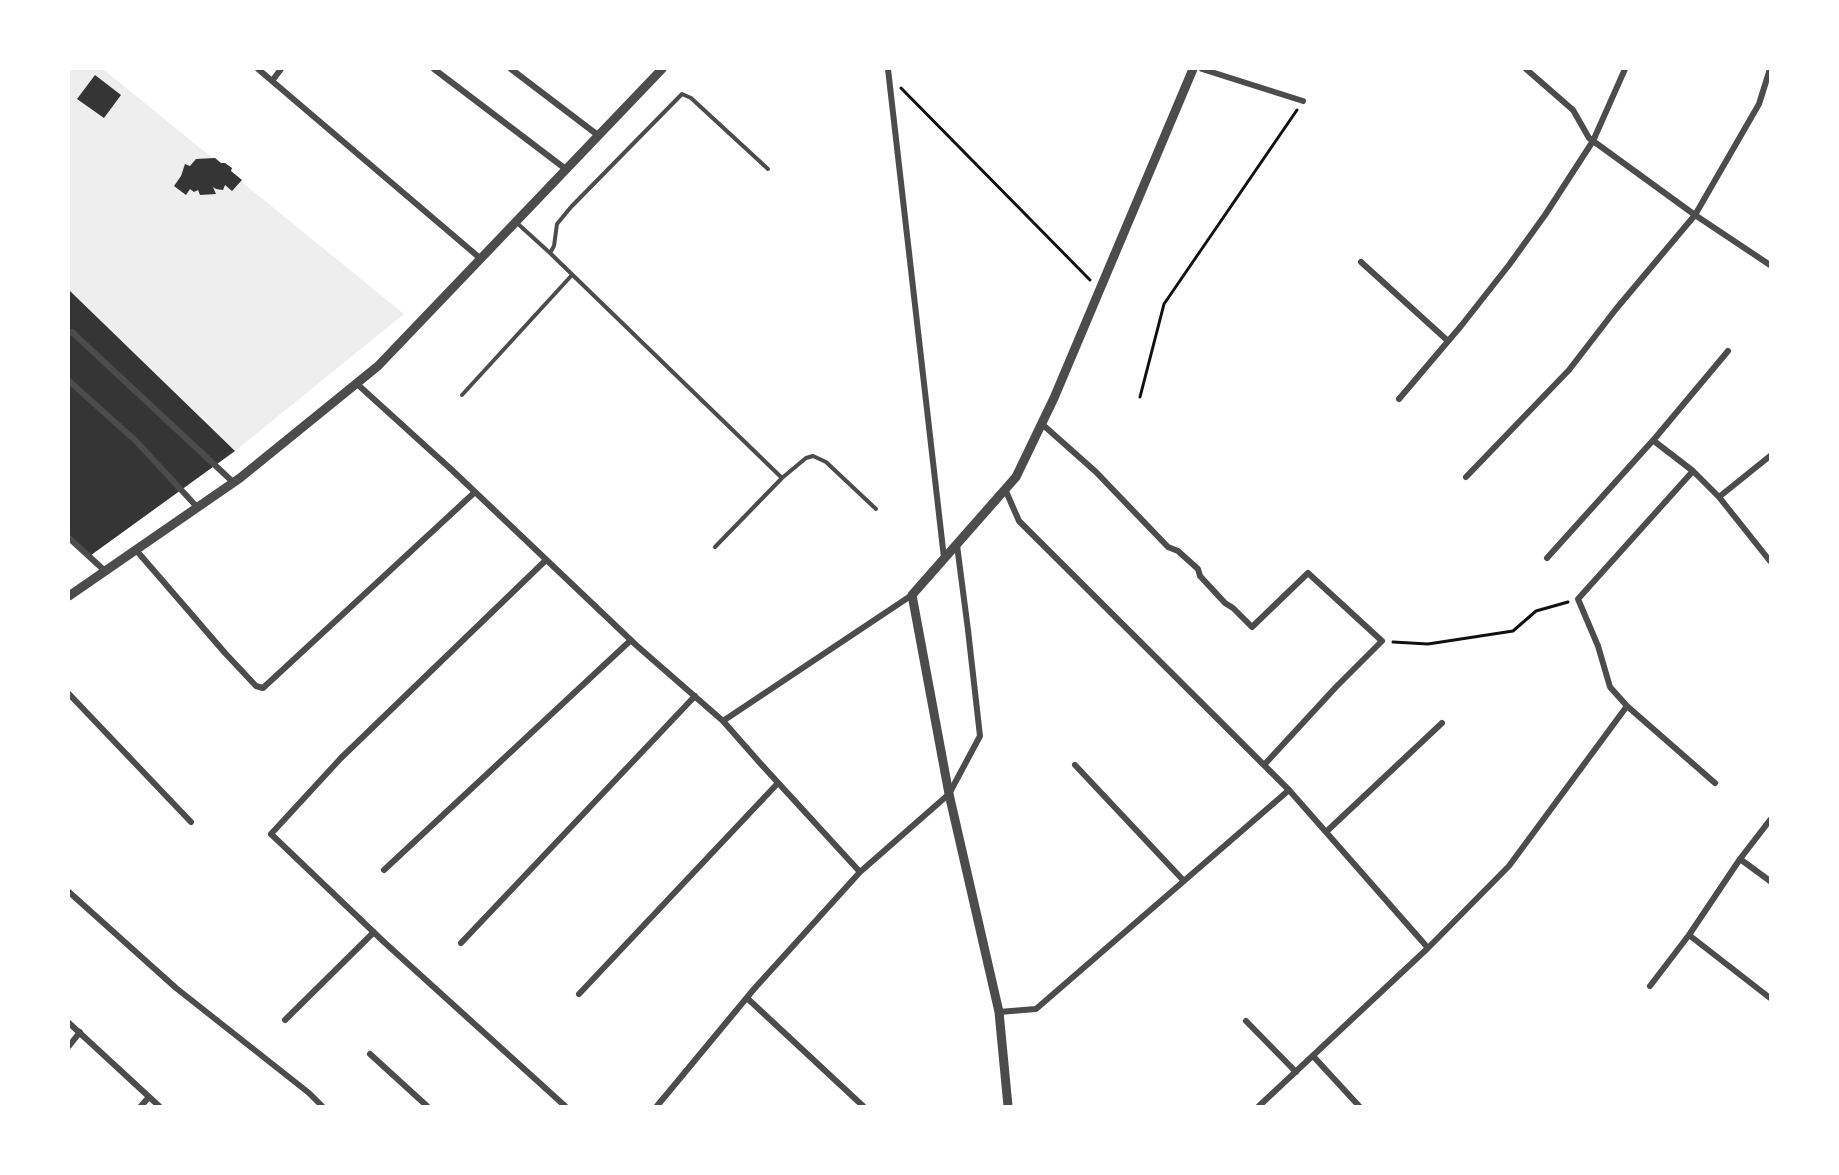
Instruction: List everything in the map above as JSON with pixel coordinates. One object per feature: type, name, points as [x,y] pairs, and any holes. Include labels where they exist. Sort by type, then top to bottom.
[{"type":"street","points":[[258,69],[481,259]]},
{"type":"street","points":[[272,81],[281,69]]},
{"type":"street","points":[[434,69],[567,170]]},
{"type":"street","points":[[512,69],[598,136]]},
{"type":"street","points":[[69,596],[233,482],[378,366],[662,69]]},
{"type":"street","points":[[723,721],[912,595],[1016,477],[1042,424],[1193,69]]},
{"type":"street","points":[[1202,69],[1303,101]]},
{"type":"street","points":[[1526,69],[1573,110],[1589,138],[1770,266]]},
{"type":"street","points":[[1399,399],[1449,341],[1509,265],[1593,141],[1625,69]]},
{"type":"street","points":[[1466,477],[1569,370],[1616,309],[1695,215],[1759,104],[1770,69]]},
{"type":"street","points":[[889,72],[944,559]]},
{"type":"street","points":[[1361,262],[1449,341]]},
{"type":"street","points":[[69,333],[72,332],[233,482]]},
{"type":"street","points":[[1546,558],[1653,441],[1728,351]]},
{"type":"street","points":[[69,381],[136,441],[197,507]]},
{"type":"street","points":[[356,384],[475,492],[631,640],[723,721],[860,872]]},
{"type":"street","points":[[1042,424],[1096,472],[1168,547],[1178,551],[1198,569],[1200,576],[1219,597],[1252,627],[1308,573],[1382,641],[1264,765]]},
{"type":"street","points":[[1653,441],[1693,471],[1719,497],[1770,561]]},
{"type":"street","points":[[1719,497],[1770,456]]},
{"type":"street","points":[[1693,471],[1578,599],[1598,646],[1610,687],[1627,706],[1715,783]]},
{"type":"street","points":[[1005,489],[1019,521],[1289,790],[1428,948]]},
{"type":"street","points":[[136,549],[225,653],[256,686],[263,688],[475,492]]},
{"type":"street","points":[[69,538],[105,571]]},
{"type":"street","points":[[657,1106],[747,998],[860,872],[949,794],[980,736],[957,544]]},
{"type":"street","points":[[546,560],[341,758],[271,834],[374,932],[565,1106]]},
{"type":"street","points":[[912,595],[949,794],[999,1011],[1008,1106]]},
{"type":"street","points":[[384,870],[631,640]]},
{"type":"street","points":[[69,694],[191,822]]},
{"type":"street","points":[[461,943],[695,696]]},
{"type":"street","points":[[1259,1106],[1428,948],[1509,866],[1627,706]]},
{"type":"street","points":[[1326,832],[1442,723]]},
{"type":"street","points":[[1075,765],[1184,880]]},
{"type":"street","points":[[579,994],[778,783]]},
{"type":"street","points":[[999,1011],[1036,1009],[1289,790]]},
{"type":"street","points":[[1650,986],[1770,820]]},
{"type":"street","points":[[1740,859],[1770,881]]},
{"type":"street","points":[[69,892],[176,988],[322,1106]]},
{"type":"street","points":[[285,1020],[374,932]]},
{"type":"street","points":[[1689,935],[1770,998]]},
{"type":"street","points":[[747,998],[863,1106]]},
{"type":"street","points":[[1246,1021],[1296,1072]]},
{"type":"street","points":[[69,1023],[159,1106]]},
{"type":"street","points":[[69,1046],[80,1032]]},
{"type":"street","points":[[370,1053],[428,1106]]},
{"type":"street","points":[[1313,1056],[1359,1106]]},
{"type":"street","points":[[141,1106],[148,1096]]},
{"type":"lane","points":[[550,253],[554,246],[557,224],[571,207],[681,94],[691,98],[768,169]]},
{"type":"lane","points":[[516,223],[550,253],[782,478]]},
{"type":"lane","points":[[462,395],[572,275]]},
{"type":"lane","points":[[715,547],[782,478],[806,458],[813,456],[826,462],[876,509]]},
{"type":"path","points":[[889,72],[1100,290]]},
{"type":"path","points":[[1140,397],[1164,304],[1303,101]]},
{"type":"path","points":[[1382,641],[1428,644],[1513,631],[1536,611],[1578,599]]},
{"type":"shaded area","points":[[69,69],[103,69],[404,314],[235,451],[69,290]]},
{"type":"building","points":[[95,75],[121,95],[104,118],[77,99]]},
{"type":"building","points":[[215,158],[232,168],[231,171],[242,180],[232,191],[225,185],[223,190],[213,187],[216,194],[200,195],[198,190],[194,192],[190,189],[186,195],[174,186],[185,164],[190,166],[196,159]]},
{"type":"building","points":[[69,290],[235,451],[87,558],[69,541]]}]
